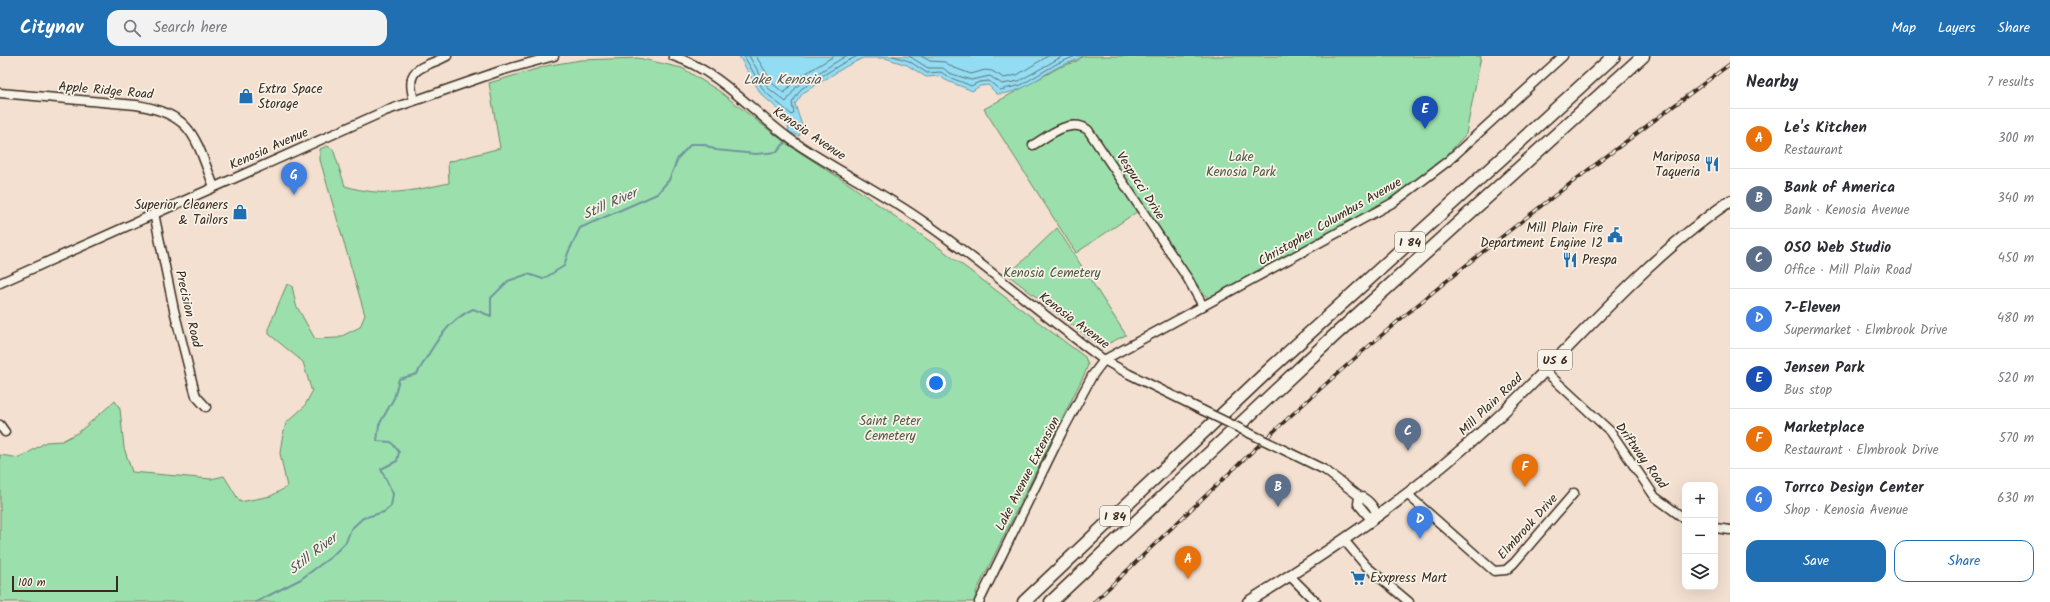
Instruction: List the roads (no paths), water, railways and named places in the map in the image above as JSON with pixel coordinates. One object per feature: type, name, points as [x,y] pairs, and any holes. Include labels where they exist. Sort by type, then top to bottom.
[{"type":"highway","name":"I 84","points":[[1024,602],[1269,370],[1614,56]]},
{"type":"highway","name":"I 84","points":[[1051,602],[1335,335],[1643,56]]},
{"type":"main road","name":"Mill Plain Road","points":[[1248,602],[1290,576],[1377,517],[1476,437],[1647,267],[1680,238],[1730,201]]},
{"type":"street","points":[[414,100],[410,80],[414,73],[447,56]]},
{"type":"street","name":"Kenosia Avenue","points":[[0,282],[359,122],[414,100],[500,71],[554,56]]},
{"type":"street","name":"Kenosia Avenue","points":[[673,56],[696,66],[716,78],[780,132],[878,191],[924,221],[1104,360],[1129,374],[1325,470],[1358,496],[1365,498],[1376,510],[1377,517]]},
{"type":"street","name":"Christopher Columbus Avenue","points":[[1104,360],[1376,213],[1404,195],[1448,161],[1563,56]]},
{"type":"street","name":"Apple Ridge Road","points":[[0,93],[158,108],[173,115],[185,125],[194,137],[214,187]]},
{"type":"street","name":"Vespucci Drive","points":[[1033,145],[1067,127],[1076,126],[1088,130],[1188,280],[1203,306]]},
{"type":"street","name":"Precision Road","points":[[154,213],[174,312],[194,389],[196,396],[206,407]]},
{"type":"street","name":"Lake Avenue Extension","points":[[979,602],[1061,434],[1092,376],[1104,360]]},
{"type":"street","name":"Driftway Road","points":[[1544,371],[1611,432],[1655,498],[1684,518]]},
{"type":"street","name":"Elmbrook Drive","points":[[1407,494],[1494,571],[1506,570],[1514,563],[1574,493]]},
{"type":"street","points":[[1718,528],[1730,530]]},
{"type":"street","points":[[1344,540],[1366,566],[1409,602]]},
{"type":"street","points":[[1290,576],[1316,602]]},
{"type":"water","name":"Lake Kenosia","points":[[739,56],[1083,56],[1075,61],[1052,70],[1023,88],[1007,93],[997,94],[988,85],[980,86],[972,91],[940,76],[926,77],[907,65],[885,58],[863,58],[845,67],[803,93],[795,104],[803,129],[799,136],[789,132],[787,117],[761,94]]},
{"type":"waterway","name":"Still River","points":[[256,602],[301,579],[331,557],[346,542],[351,529],[363,518],[384,512],[391,506],[393,494],[381,469],[397,461],[399,452],[391,442],[377,441],[379,425],[394,398],[399,379],[417,374],[440,337],[447,328],[463,314],[473,309],[491,316],[491,298],[508,281],[528,274],[543,279],[564,266],[568,253],[580,228],[657,194],[669,180],[678,158],[691,144],[703,144],[716,150],[756,154],[777,152],[787,140]]},
{"type":"railway","points":[[1094,602],[1269,436],[1376,340],[1506,233],[1730,64]]},
{"type":"place","name":"Extra Space Storage","points":[[246,96]]},
{"type":"place","name":"Jensen Park","points":[[1425,129]]},
{"type":"place","name":"Mariposa Taqueria","points":[[1712,164]]},
{"type":"place","name":"Torrco Design Center","points":[[294,195]]},
{"type":"place","name":"Superior Cleaners & Tailors","points":[[240,212]]},
{"type":"place","name":"Mill Plain Fire Department Engine 12","points":[[1615,235]]},
{"type":"place","name":"Prespa","points":[[1570,260]]},
{"type":"place","name":"OSO Web Studio","points":[[1408,451]]},
{"type":"place","name":"Marketplace","points":[[1525,487]]},
{"type":"place","name":"Bank of America","points":[[1278,507]]},
{"type":"place","name":"7-Eleven","points":[[1420,539]]},
{"type":"place","name":"Exxpress Mart","points":[[1358,578]]},
{"type":"place","name":"Le's Kitchen","points":[[1188,579]]},
{"type":"park label","name":"Lake Kenosia Park","points":[[1241,164]]},
{"type":"park label","name":"Kenosia Cemetery","points":[[1052,273]]},
{"type":"park label","name":"Saint Peter Cemetery","points":[[890,428]]}]
